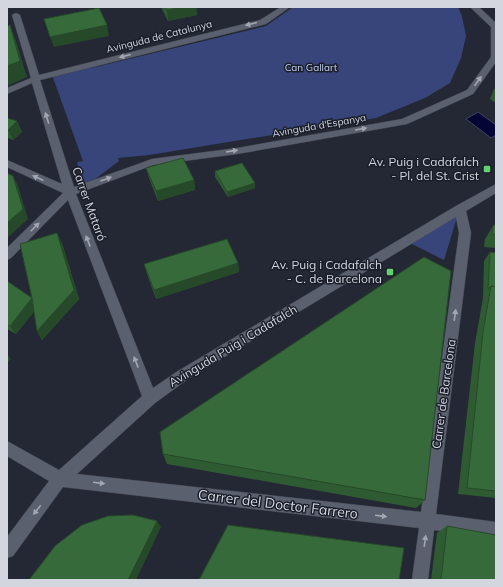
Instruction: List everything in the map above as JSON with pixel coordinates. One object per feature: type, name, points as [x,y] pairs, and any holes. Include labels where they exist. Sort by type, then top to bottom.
[{"type":"street","name":"Avinguda de Catalunya","points":[[7,91],[35,79],[263,22],[286,7]]},
{"type":"street","name":"Avinguda d'Espanya","points":[[70,192],[152,162],[237,151],[404,122],[470,92],[495,57],[495,26],[474,7]]},
{"type":"street","name":"Carrer Mataró","points":[[16,15],[70,192],[150,398]]},
{"type":"street","points":[[7,163],[70,192],[7,254]]},
{"type":"street","name":"Avinguda Puig i Cadafalch","points":[[7,550],[60,479],[150,398],[183,375],[496,188]]},
{"type":"street","name":"Carrer de Barcelona","points":[[420,580],[465,234],[460,209]]},
{"type":"street","points":[[7,448],[60,479]]},
{"type":"street","name":"Carrer del Doctor Farrero","points":[[60,479],[496,530]]},
{"type":"green space","name":"Can Gallart","points":[[293,7],[458,7],[462,16],[466,36],[461,58],[450,83],[425,98],[376,118],[149,155],[118,158],[119,161],[94,180],[83,185],[77,162],[83,161],[52,75],[100,66],[266,26]]},
{"type":"green space","points":[[458,214],[444,260],[410,243]]},
{"type":"shaded area","points":[[478,112],[496,125],[496,135],[491,138],[466,119]]},
{"type":"building","points":[[165,7],[184,7],[167,10]]},
{"type":"building","points":[[99,8],[107,25],[50,37],[44,19]]},
{"type":"building","points":[[10,25],[20,61],[7,66],[7,26]]},
{"type":"building","points":[[7,118],[17,121],[8,130],[7,129]]},
{"type":"building","points":[[183,158],[194,180],[156,191],[146,168]]},
{"type":"building","points":[[242,163],[255,183],[227,192],[215,171]]},
{"type":"building","points":[[7,173],[13,176],[23,209],[7,223]]},
{"type":"building","points":[[496,224],[496,235],[492,234],[493,226]]},
{"type":"building","points":[[57,233],[74,290],[37,331],[32,298],[20,244]]},
{"type":"building","points":[[227,239],[238,263],[154,290],[144,264]]},
{"type":"building","points":[[490,252],[496,253],[496,287],[491,286],[488,289]]},
{"type":"building","points":[[424,257],[451,271],[425,500],[163,454],[160,432]]},
{"type":"building","points":[[7,281],[32,298],[10,326],[7,324]]},
{"type":"building","points":[[491,286],[496,287],[496,491],[467,488],[483,332]]},
{"type":"building","points":[[133,515],[157,521],[128,580],[29,580],[55,546],[82,525],[108,516]]},
{"type":"building","points":[[228,525],[404,548],[399,580],[199,580]]},
{"type":"building","points":[[447,526],[496,535],[496,580],[441,580]]},
{"type":"place","name":"Av. Puig i Cadafalch - Pl, del St. Crist","points":[[487,169]]},
{"type":"place","name":"Av. Puig i Cadafalch - C. de Barcelona","points":[[390,272]]}]
